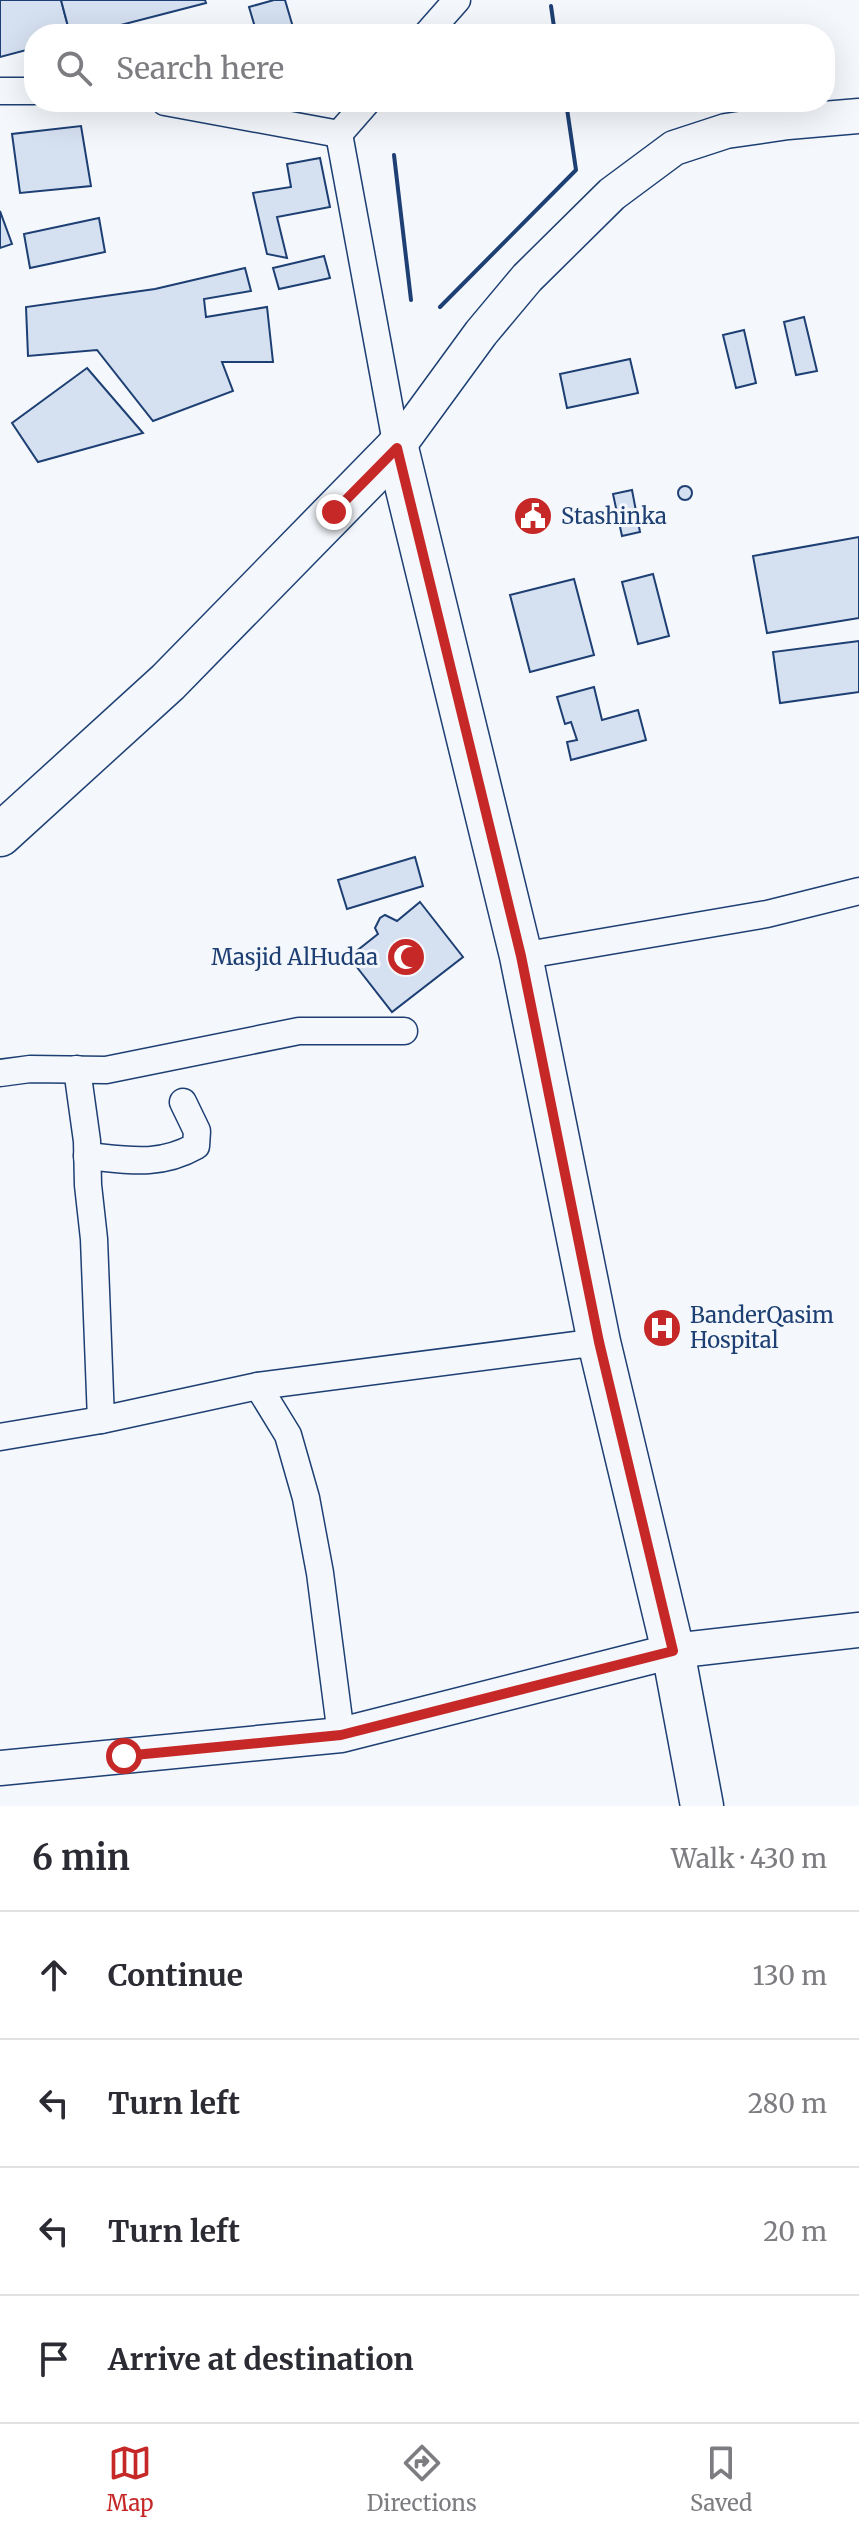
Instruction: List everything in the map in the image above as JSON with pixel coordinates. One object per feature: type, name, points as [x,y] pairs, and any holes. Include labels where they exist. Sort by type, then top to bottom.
[{"type":"main road","points":[[0,835],[168,682],[397,448]]},
{"type":"main road","points":[[397,448],[521,956],[599,1342],[673,1651],[702,1806]]},
{"type":"street","points":[[436,24],[457,0]]},
{"type":"street","points":[[0,91],[24,91]]},
{"type":"street","points":[[219,112],[339,134]]},
{"type":"street","points":[[339,134],[358,112]]},
{"type":"street","points":[[397,448],[481,333],[527,278],[612,194],[674,148],[726,131],[859,116]]},
{"type":"street","points":[[339,134],[397,448]]},
{"type":"street","points":[[521,956],[767,914],[859,891]]},
{"type":"street","points":[[0,1073],[30,1069],[106,1070],[299,1031],[404,1031]]},
{"type":"street","points":[[77,1069],[87,1156],[99,1324],[101,1420]]},
{"type":"street","points":[[87,1156],[143,1162],[178,1157],[196,1146],[197,1136],[183,1102]]},
{"type":"street","points":[[0,1437],[101,1420],[258,1386],[599,1342]]},
{"type":"street","points":[[258,1386],[288,1435],[306,1498],[320,1573],[341,1735]]},
{"type":"street","points":[[0,1768],[341,1735],[673,1651],[859,1630]]},
{"type":"building","points":[[0,0],[61,0],[67,24],[24,24],[24,51],[0,57]]},
{"type":"building","points":[[61,0],[205,0],[206,3],[125,24],[67,24]]},
{"type":"building","points":[[285,0],[292,24],[254,24],[249,7]]},
{"type":"building","points":[[81,126],[91,186],[20,193],[12,134]]},
{"type":"building","points":[[320,158],[330,207],[277,217],[287,258],[267,254],[253,193],[291,187],[287,164]]},
{"type":"building","points":[[0,211],[12,244],[0,248]]},
{"type":"building","points":[[99,218],[105,252],[30,268],[24,234]]},
{"type":"building","points":[[324,256],[330,278],[279,289],[273,268]]},
{"type":"building","points":[[245,268],[251,291],[204,299],[206,317],[267,307],[273,362],[222,362],[233,391],[153,421],[97,350],[28,356],[26,307],[155,289]]},
{"type":"building","points":[[804,317],[817,371],[796,375],[784,322]]},
{"type":"building","points":[[744,330],[756,383],[736,388],[723,335]]},
{"type":"building","points":[[630,359],[638,393],[567,408],[560,374]]},
{"type":"building","points":[[87,368],[143,433],[38,462],[12,423]]},
{"type":"building","points":[[685,486],[692,493],[685,500],[678,493]]},
{"type":"building","points":[[632,490],[640,532],[622,536],[613,494]]},
{"type":"building","points":[[859,537],[859,618],[767,633],[753,556]]},
{"type":"building","points":[[653,574],[669,636],[638,644],[622,582]]},
{"type":"building","points":[[574,579],[594,655],[530,672],[510,595]]},
{"type":"building","points":[[859,641],[859,692],[780,703],[773,652]]},
{"type":"building","points":[[594,687],[602,720],[638,710],[646,740],[571,760],[567,742],[577,740],[571,722],[565,724],[557,697]]},
{"type":"building","points":[[415,857],[423,886],[347,909],[338,880]]},
{"type":"building","name":"Masjid AlHudaa","points":[[420,902],[463,957],[392,1012],[349,957],[378,934],[375,928],[380,918],[385,915],[397,921]]},
{"type":"wall","points":[[551,6],[554,24]]},
{"type":"wall","points":[[440,307],[576,170],[567,112]]},
{"type":"wall","points":[[394,155],[411,300]]},
{"type":"place","name":"Stashinka","points":[[533,516]]},
{"type":"place","name":"Masjid AlHudaa","points":[[406,957]]},
{"type":"place","name":"BanderQasim Hospital","points":[[662,1328]]},
{"type":"route","points":[[124,1756],[341,1735],[673,1651],[599,1342],[521,956],[397,448],[334,512]]}]
